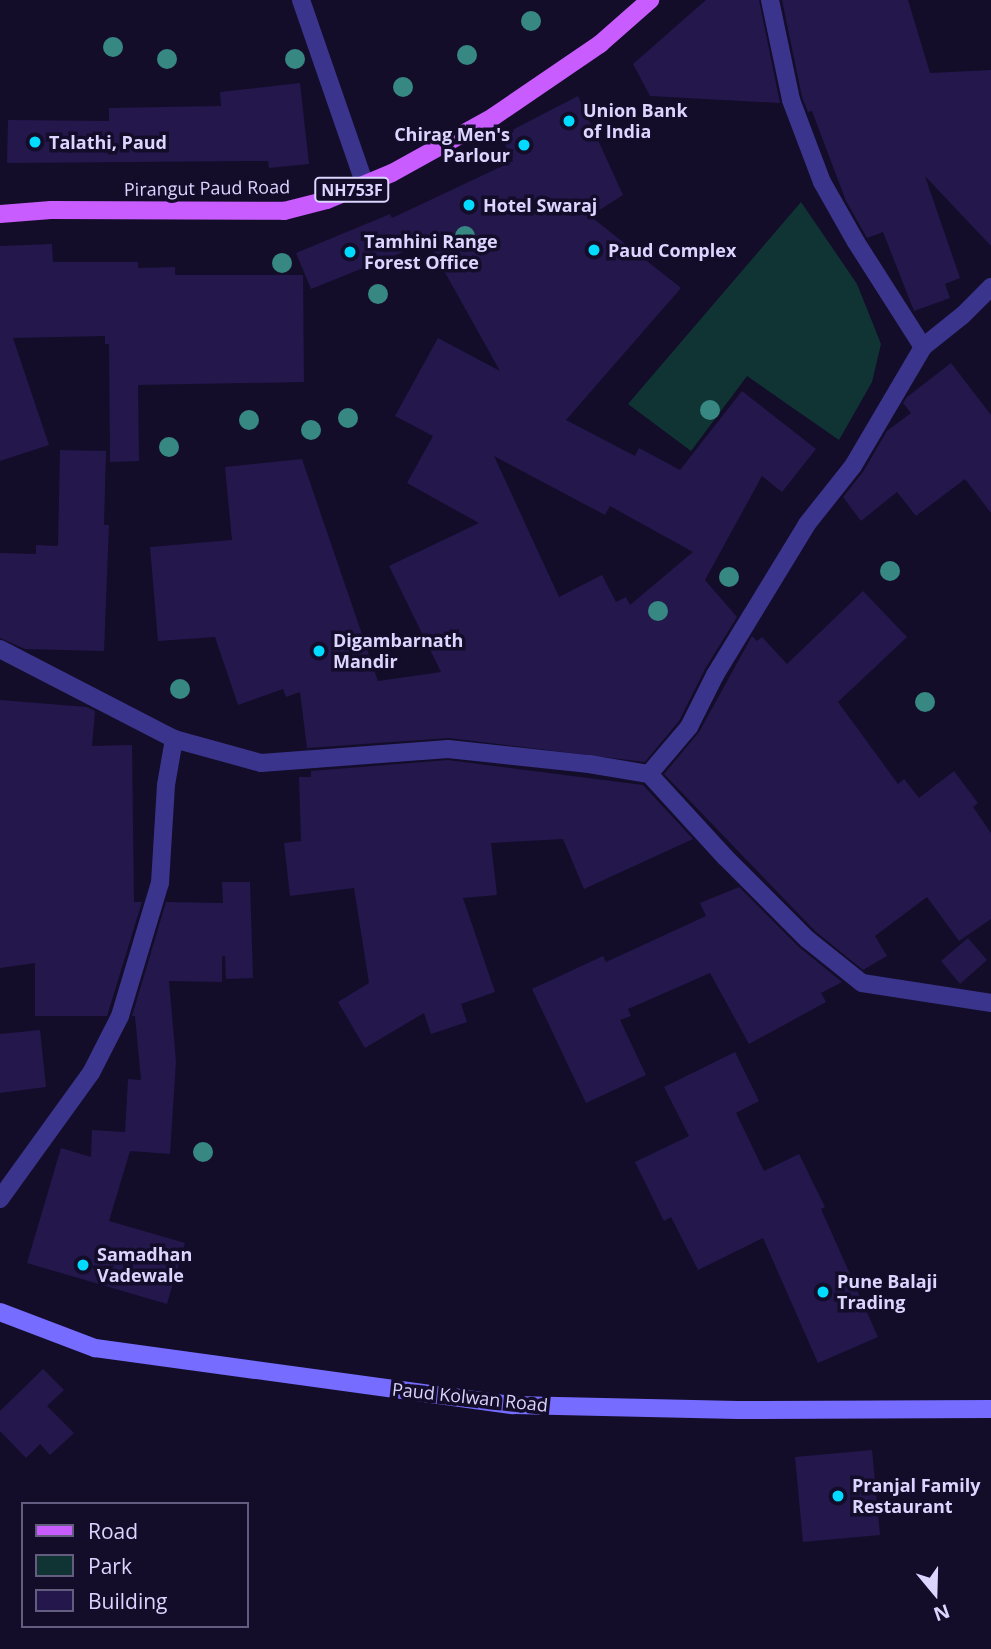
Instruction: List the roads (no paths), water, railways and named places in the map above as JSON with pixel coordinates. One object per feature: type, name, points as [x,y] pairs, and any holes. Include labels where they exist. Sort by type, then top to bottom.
[{"type":"main road","name":"Pirangut Paud Road","points":[[0,214],[51,210],[284,211],[327,201],[365,185],[493,117],[600,44],[650,0]]},
{"type":"main road","name":"Paud Kolwan Road","points":[[0,1312],[95,1348],[513,1405],[738,1410],[991,1409]]},
{"type":"street","points":[[301,0],[365,185]]},
{"type":"street","points":[[770,0],[791,100],[822,182],[856,242],[923,347]]},
{"type":"street","points":[[649,774],[689,727],[715,675],[807,524],[853,466],[923,347],[963,315],[991,287]]},
{"type":"street","points":[[0,649],[174,739],[261,763],[448,749],[589,764],[649,774],[761,894],[807,939],[862,983],[991,1003]]},
{"type":"street","points":[[0,1199],[91,1073],[120,1016],[160,883],[166,785],[174,739]]},
{"type":"place","name":"Union Bank of India","points":[[569,121]]},
{"type":"place","name":"Talathi, Paud","points":[[35,142]]},
{"type":"place","name":"Chirag Men's Parlour","points":[[524,145]]},
{"type":"place","name":"Hotel Swaraj","points":[[469,205]]},
{"type":"place","name":"Paud Complex","points":[[594,250]]},
{"type":"place","name":"Tamhini Range Forest Office","points":[[350,252]]},
{"type":"place","name":"Digambarnath Mandir","points":[[319,651]]},
{"type":"place","name":"Samadhan Vadewale","points":[[83,1265]]},
{"type":"place","name":"Pune Balaji Trading","points":[[823,1292]]},
{"type":"place","name":"Pranjal Family Restaurant","points":[[838,1496]]}]
